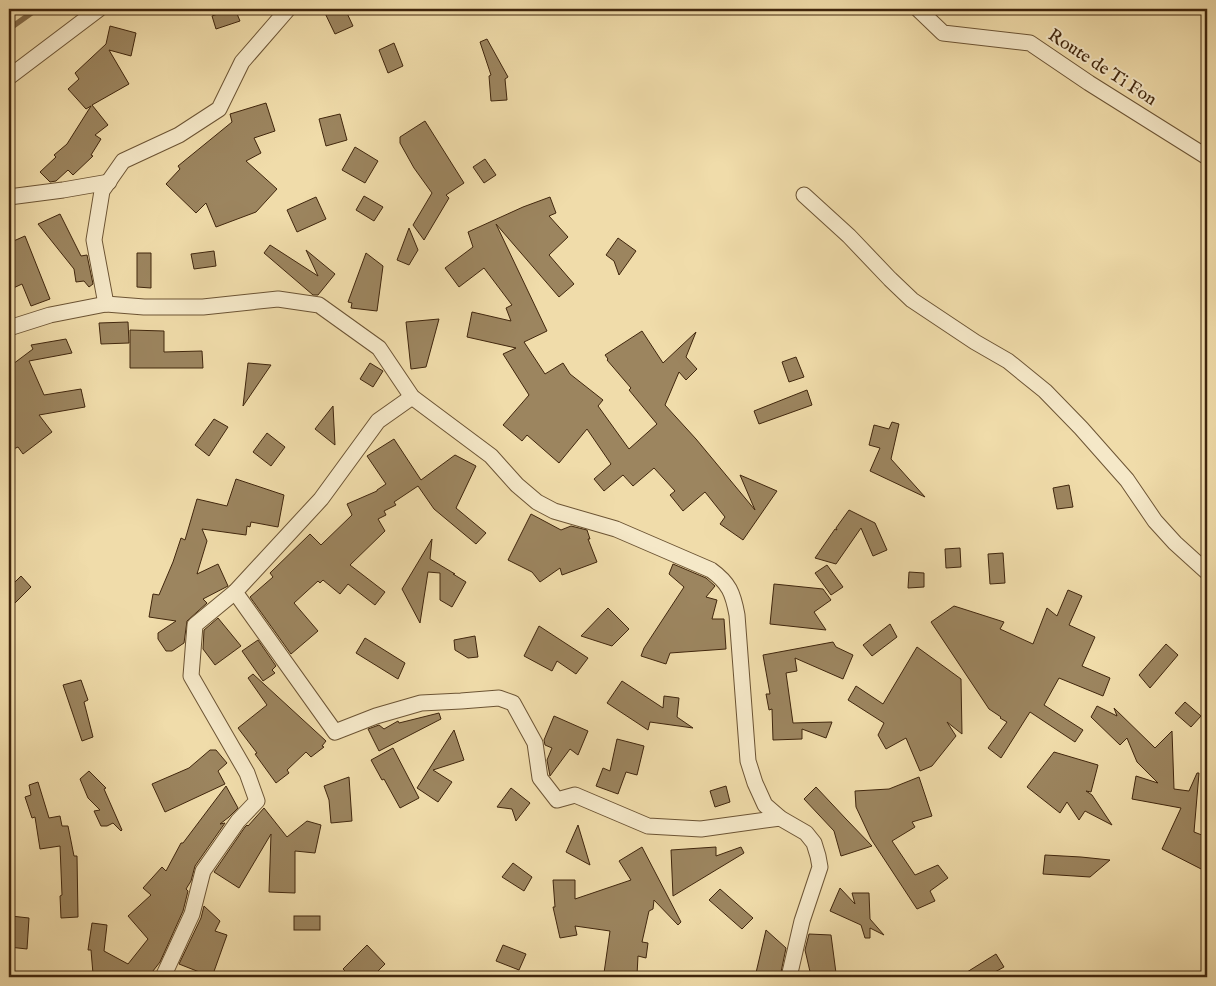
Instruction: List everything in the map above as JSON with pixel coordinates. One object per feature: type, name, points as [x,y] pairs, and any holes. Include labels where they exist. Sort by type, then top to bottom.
[{"type":"street","points":[[9,77],[99,9]]},
{"type":"street","points":[[106,304],[94,240],[102,191],[123,162],[179,135],[219,109],[242,62],[288,9]]},
{"type":"street","name":"Route de Ti Fon","points":[[918,9],[943,33],[1030,43],[1089,83],[1207,157]]},
{"type":"street","points":[[9,197],[108,182]]},
{"type":"street","points":[[804,195],[849,236],[912,300],[1008,361],[1045,390],[1127,480],[1155,520],[1175,543],[1207,572]]},
{"type":"street","points":[[9,328],[50,315],[106,304],[144,307],[203,307],[278,299],[319,305],[379,348],[412,397],[491,456],[517,485],[537,502],[554,512],[616,529],[711,570],[722,578],[729,587],[735,602],[748,760],[755,783],[765,806],[780,818],[806,833],[814,843],[820,867],[802,921],[789,977]]},
{"type":"street","points":[[163,977],[192,914],[203,871],[238,821],[258,801],[247,773],[191,676],[195,625],[235,592],[321,499],[378,421],[412,397]]},
{"type":"street","points":[[235,592],[335,732],[376,716],[421,703],[461,702],[499,698],[513,703],[535,743],[540,778],[557,800],[575,795],[648,826],[701,829],[780,818]]},
{"type":"building","points":[[235,9],[240,21],[216,29],[212,16]]},
{"type":"building","points":[[323,9],[345,9],[353,26],[335,34]]},
{"type":"building","points":[[110,26],[136,33],[131,56],[109,50],[129,84],[92,105],[108,125],[95,135],[101,139],[91,155],[93,156],[73,175],[68,170],[56,181],[50,182],[40,172],[56,157],[54,155],[67,144],[91,106],[86,109],[68,89],[79,79],[75,73],[106,44]]},
{"type":"building","points":[[487,39],[508,77],[505,79],[507,100],[491,101],[489,76],[491,75],[480,42]]},
{"type":"building","points":[[394,43],[403,66],[388,73],[379,50]]},
{"type":"building","points":[[266,103],[275,131],[254,138],[261,153],[246,161],[277,189],[256,212],[216,227],[206,203],[196,213],[166,184],[180,169],[178,166],[232,122],[230,114]]},
{"type":"building","points":[[340,114],[347,140],[326,146],[319,119]]},
{"type":"building","points":[[425,121],[464,183],[446,195],[449,198],[424,240],[413,225],[432,193],[414,168],[400,143],[400,137]]},
{"type":"building","points":[[355,147],[378,161],[365,183],[342,170]]},
{"type":"building","points":[[485,159],[496,175],[484,183],[473,167]]},
{"type":"building","points":[[364,196],[383,207],[374,221],[356,210]]},
{"type":"building","points":[[316,197],[326,219],[297,232],[287,210]]},
{"type":"building","points":[[550,197],[556,213],[549,216],[568,237],[549,255],[574,284],[559,297],[496,224],[547,331],[524,342],[545,374],[563,363],[570,374],[603,400],[598,406],[629,449],[657,424],[629,390],[631,388],[607,360],[605,355],[642,331],[663,363],[696,332],[686,357],[697,369],[686,380],[679,372],[665,405],[755,510],[740,475],[777,491],[743,540],[720,524],[725,517],[705,492],[683,511],[670,495],[675,491],[654,468],[633,486],[623,475],[604,491],[594,479],[611,464],[587,429],[559,463],[527,435],[522,441],[503,425],[529,395],[503,354],[516,348],[467,337],[472,312],[511,321],[506,308],[512,305],[484,268],[459,287],[445,268],[473,247],[468,232]]},
{"type":"building","points":[[60,214],[81,256],[87,255],[93,284],[89,287],[84,281],[76,282],[74,269],[38,224]]},
{"type":"building","points":[[409,228],[418,250],[409,265],[397,260]]},
{"type":"building","points":[[25,236],[50,299],[31,306],[22,284],[9,290],[9,243]]},
{"type":"building","points":[[618,238],[636,251],[619,275],[614,261],[606,255]]},
{"type":"building","points":[[270,245],[318,276],[306,250],[335,274],[318,295],[313,295],[264,253]]},
{"type":"building","points":[[214,251],[216,266],[194,269],[191,254]]},
{"type":"building","points":[[137,253],[151,253],[151,288],[137,287]]},
{"type":"building","points":[[366,253],[383,266],[377,311],[351,308],[352,303],[348,302]]},
{"type":"building","points":[[439,319],[426,367],[411,369],[406,322]]},
{"type":"building","points":[[128,322],[129,343],[101,344],[99,323]]},
{"type":"building","points":[[130,330],[164,331],[164,352],[202,351],[203,368],[130,368]]},
{"type":"building","points":[[66,339],[72,353],[29,361],[44,395],[81,389],[85,407],[39,415],[52,432],[23,454],[18,447],[9,451],[9,367],[33,349],[31,345]]},
{"type":"building","points":[[796,357],[804,377],[789,382],[782,362]]},
{"type":"building","points":[[248,363],[271,365],[243,406]]},
{"type":"building","points":[[370,363],[383,371],[373,387],[360,379]]},
{"type":"building","points":[[807,390],[812,405],[759,424],[754,411]]},
{"type":"building","points":[[333,406],[335,445],[315,429]]},
{"type":"building","points":[[214,419],[228,427],[209,456],[195,445]]},
{"type":"building","points":[[892,422],[899,424],[891,459],[925,497],[870,471],[880,448],[869,445],[874,425],[889,429]]},
{"type":"building","points":[[267,433],[285,447],[271,466],[253,452]]},
{"type":"building","points":[[394,439],[421,480],[455,455],[476,466],[456,508],[486,533],[476,544],[434,509],[418,486],[394,502],[396,505],[384,511],[386,515],[378,519],[385,531],[350,565],[385,592],[375,605],[348,584],[340,594],[323,580],[320,583],[318,581],[294,603],[318,631],[291,654],[250,597],[273,577],[270,573],[310,534],[321,545],[352,515],[347,504],[377,491],[386,484],[367,456]]},
{"type":"building","points":[[236,479],[284,495],[278,527],[251,522],[250,527],[247,526],[246,535],[202,529],[207,541],[197,574],[218,564],[228,586],[203,599],[207,603],[187,621],[184,643],[172,651],[166,651],[158,639],[158,633],[176,621],[149,617],[153,594],[159,595],[181,538],[185,540],[197,499],[227,506]]},
{"type":"building","points":[[1069,485],[1073,507],[1057,509],[1053,488]]},
{"type":"building","points":[[849,510],[875,523],[887,550],[873,556],[861,528],[836,564],[815,558],[835,529],[837,530],[836,528]]},
{"type":"building","points":[[531,514],[561,530],[571,526],[587,530],[590,539],[588,539],[597,562],[562,575],[560,568],[540,582],[532,572],[508,560]]},
{"type":"building","points":[[432,539],[430,559],[466,582],[452,607],[440,600],[440,573],[428,572],[420,623],[402,589]]},
{"type":"building","points":[[960,548],[961,567],[946,568],[945,549]]},
{"type":"building","points":[[1003,553],[1005,583],[990,584],[988,554]]},
{"type":"building","points":[[673,564],[706,578],[715,586],[706,597],[717,600],[712,619],[724,619],[726,649],[670,653],[666,664],[641,656],[644,648],[684,587],[669,574]]},
{"type":"building","points":[[827,565],[843,587],[831,595],[815,573]]},
{"type":"building","points":[[909,572],[924,573],[924,587],[908,588]]},
{"type":"building","points":[[21,576],[31,587],[9,609],[9,588]]},
{"type":"building","points":[[774,584],[823,589],[831,600],[814,612],[826,630],[770,624]]},
{"type":"building","points":[[1068,590],[1082,596],[1069,625],[1095,637],[1082,666],[1110,678],[1103,696],[1059,678],[1044,705],[1083,730],[1075,742],[1030,712],[1001,758],[988,748],[1007,722],[989,709],[931,622],[954,606],[1004,622],[1000,629],[1033,644],[1047,608],[1057,616]]},
{"type":"building","points":[[608,608],[629,629],[612,646],[581,636]]},
{"type":"building","points":[[218,618],[241,646],[215,665],[203,649],[204,630]]},
{"type":"building","points":[[890,624],[897,637],[872,656],[863,645]]},
{"type":"building","points":[[539,626],[588,658],[576,674],[557,661],[552,671],[524,656]]},
{"type":"building","points":[[475,636],[478,657],[468,658],[455,650],[454,640]]},
{"type":"building","points":[[365,638],[405,663],[398,679],[356,653]]},
{"type":"building","points":[[258,640],[276,666],[272,670],[275,673],[263,681],[242,651]]},
{"type":"building","points":[[833,642],[836,647],[853,655],[843,679],[795,658],[797,671],[786,673],[793,723],[832,722],[826,738],[802,729],[802,739],[773,740],[772,709],[769,710],[766,694],[770,694],[763,655]]},
{"type":"building","points":[[1166,644],[1178,655],[1150,688],[1139,675]]},
{"type":"building","points":[[917,647],[961,679],[962,734],[947,722],[956,736],[932,766],[920,771],[906,738],[886,749],[878,735],[884,723],[848,700],[856,686],[883,704]]},
{"type":"building","points":[[253,674],[326,741],[322,746],[324,747],[311,757],[306,752],[287,770],[289,773],[276,783],[238,728],[267,705],[248,678]]},
{"type":"building","points":[[81,680],[88,700],[84,702],[93,737],[82,741],[63,685]]},
{"type":"building","points":[[622,681],[663,708],[664,696],[679,698],[677,717],[693,728],[650,722],[648,730],[607,703]]},
{"type":"building","points":[[1185,702],[1201,716],[1191,727],[1175,713]]},
{"type":"building","points":[[1097,706],[1117,716],[1114,708],[1155,748],[1172,731],[1174,789],[1189,791],[1197,773],[1199,773],[1194,832],[1207,837],[1207,872],[1162,849],[1181,808],[1132,799],[1136,776],[1158,783],[1137,762],[1127,738],[1120,745],[1091,717]]},
{"type":"building","points":[[439,713],[441,719],[379,751],[368,729],[379,725],[384,729],[398,721],[399,723]]},
{"type":"building","points":[[554,716],[588,731],[578,755],[570,749],[550,776],[547,760],[552,748],[545,745],[544,740]]},
{"type":"building","points":[[454,730],[464,760],[433,770],[452,782],[438,802],[417,788]]},
{"type":"building","points":[[617,739],[644,746],[637,775],[626,772],[618,794],[596,786],[603,768],[610,771]]},
{"type":"building","points":[[393,748],[419,798],[400,808],[371,760]]},
{"type":"building","points":[[210,750],[216,750],[227,763],[218,771],[225,784],[165,812],[152,784],[189,768]]},
{"type":"building","points":[[1054,752],[1098,765],[1091,792],[1086,791],[1092,795],[1112,825],[1085,811],[1079,820],[1067,802],[1060,813],[1027,787]]},
{"type":"building","points":[[89,771],[106,788],[104,789],[121,831],[113,823],[101,826],[94,811],[100,810],[88,798],[80,779]]},
{"type":"building","points":[[349,777],[352,821],[331,823],[329,800],[324,786]]},
{"type":"building","points":[[919,777],[932,816],[912,822],[915,827],[892,841],[915,875],[938,865],[948,878],[930,891],[935,901],[917,909],[871,839],[856,807],[855,791],[889,789]]},
{"type":"building","points":[[38,782],[49,818],[60,816],[62,826],[68,826],[74,856],[77,856],[78,917],[61,918],[60,846],[40,849],[35,817],[32,818],[25,797],[31,795],[29,785]]},
{"type":"building","points":[[226,786],[238,808],[220,824],[225,823],[195,866],[191,881],[186,889],[188,891],[183,911],[160,962],[149,976],[152,977],[118,977],[111,973],[93,974],[91,950],[88,950],[92,923],[107,925],[104,951],[128,964],[148,939],[128,916],[151,895],[143,888],[162,867],[166,871],[181,843],[183,843]]},
{"type":"building","points":[[726,786],[730,802],[715,807],[710,791]]},
{"type":"building","points":[[816,787],[872,846],[841,856],[834,831],[804,799]]},
{"type":"building","points":[[511,788],[530,803],[516,821],[512,809],[497,807]]},
{"type":"building","points":[[264,808],[287,837],[307,821],[321,825],[315,853],[295,851],[295,893],[269,892],[271,834],[239,888],[214,872],[245,827]]},
{"type":"building","points":[[578,825],[590,865],[566,852]]},
{"type":"building","points":[[642,847],[681,922],[678,925],[654,900],[653,909],[649,911],[642,942],[648,943],[646,958],[638,956],[637,975],[604,973],[610,931],[575,926],[577,935],[560,938],[553,907],[555,907],[553,880],[575,880],[575,899],[631,880],[619,861]]},
{"type":"building","points":[[716,847],[716,856],[741,847],[744,853],[673,896],[671,850]]},
{"type":"building","points":[[1045,855],[1110,860],[1090,877],[1043,874]]},
{"type":"building","points":[[513,863],[532,877],[524,891],[502,877]]},
{"type":"building","points":[[840,888],[855,904],[852,893],[869,893],[870,919],[884,935],[870,928],[870,938],[865,938],[861,925],[830,911]]},
{"type":"building","points":[[720,889],[753,918],[742,929],[709,900]]},
{"type":"building","points":[[204,906],[220,921],[215,931],[227,935],[212,977],[179,964],[201,918]]},
{"type":"building","points":[[11,916],[29,918],[27,949],[9,947]]},
{"type":"building","points":[[294,916],[320,916],[320,930],[294,930]]},
{"type":"building","points":[[766,930],[786,948],[780,977],[755,977]]},
{"type":"building","points":[[809,934],[831,935],[836,973],[811,976],[805,950]]},
{"type":"building","points":[[367,945],[385,964],[372,977],[351,977],[343,969]]},
{"type":"building","points":[[503,945],[526,954],[519,970],[496,961]]},
{"type":"building","points":[[996,954],[1004,967],[986,977],[959,977]]},
{"type":"waterway","points":[[9,29],[37,9]]}]
